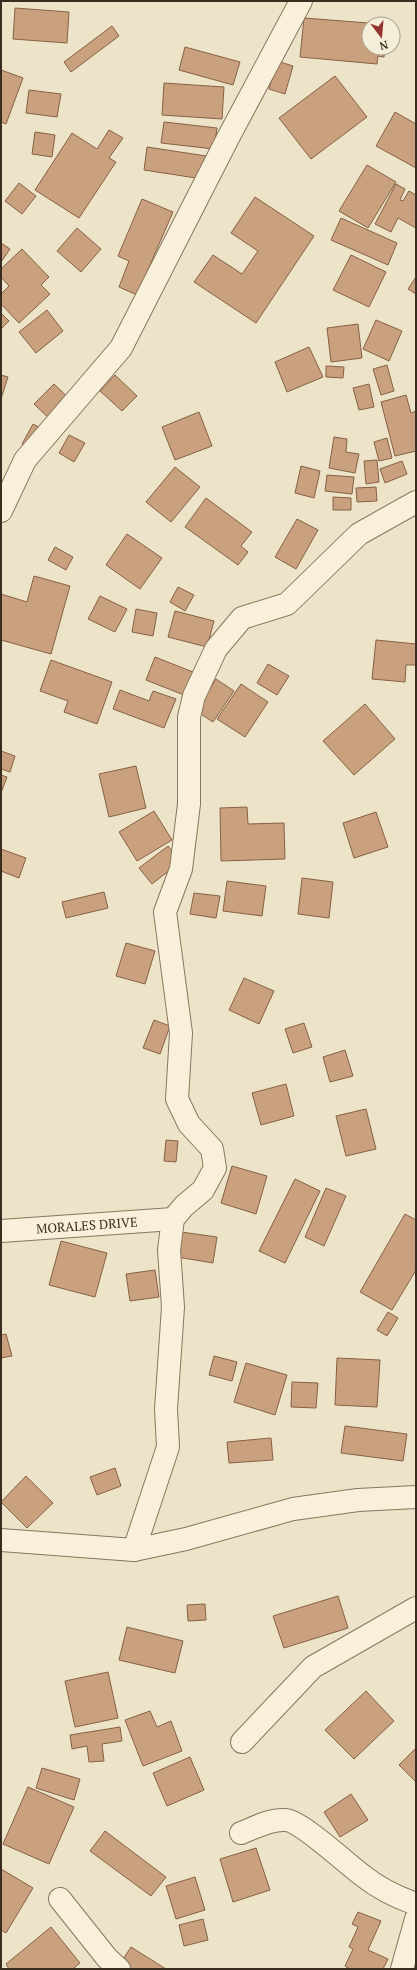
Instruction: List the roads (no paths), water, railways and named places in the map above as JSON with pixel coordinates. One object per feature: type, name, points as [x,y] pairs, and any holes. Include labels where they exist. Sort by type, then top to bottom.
[{"type":"street","points":[[1,511],[25,460],[121,348],[228,138],[301,1]]},
{"type":"street","points":[[134,1550],[168,1446],[166,1409],[173,1307],[169,1250],[173,1220],[184,1206],[203,1190],[215,1168],[212,1149],[189,1124],[177,1099],[181,1033],[165,912],[182,869],[189,804],[189,717],[194,696],[216,649],[242,618],[287,604],[359,534],[416,502]]},
{"type":"street","name":"MORALES DRIVE","points":[[1,1231],[173,1220]]},
{"type":"street","points":[[1,1540],[134,1550],[186,1539],[293,1509],[358,1500],[416,1496]]},
{"type":"street","points":[[242,1742],[313,1667],[416,1608]]},
{"type":"street","points":[[240,1833],[277,1820],[286,1820],[300,1826],[363,1876],[397,1897],[416,1904]]},
{"type":"street","points":[[60,1899],[107,1958],[119,1969]]},
{"type":"street","points":[[402,1969],[416,1920]]}]
